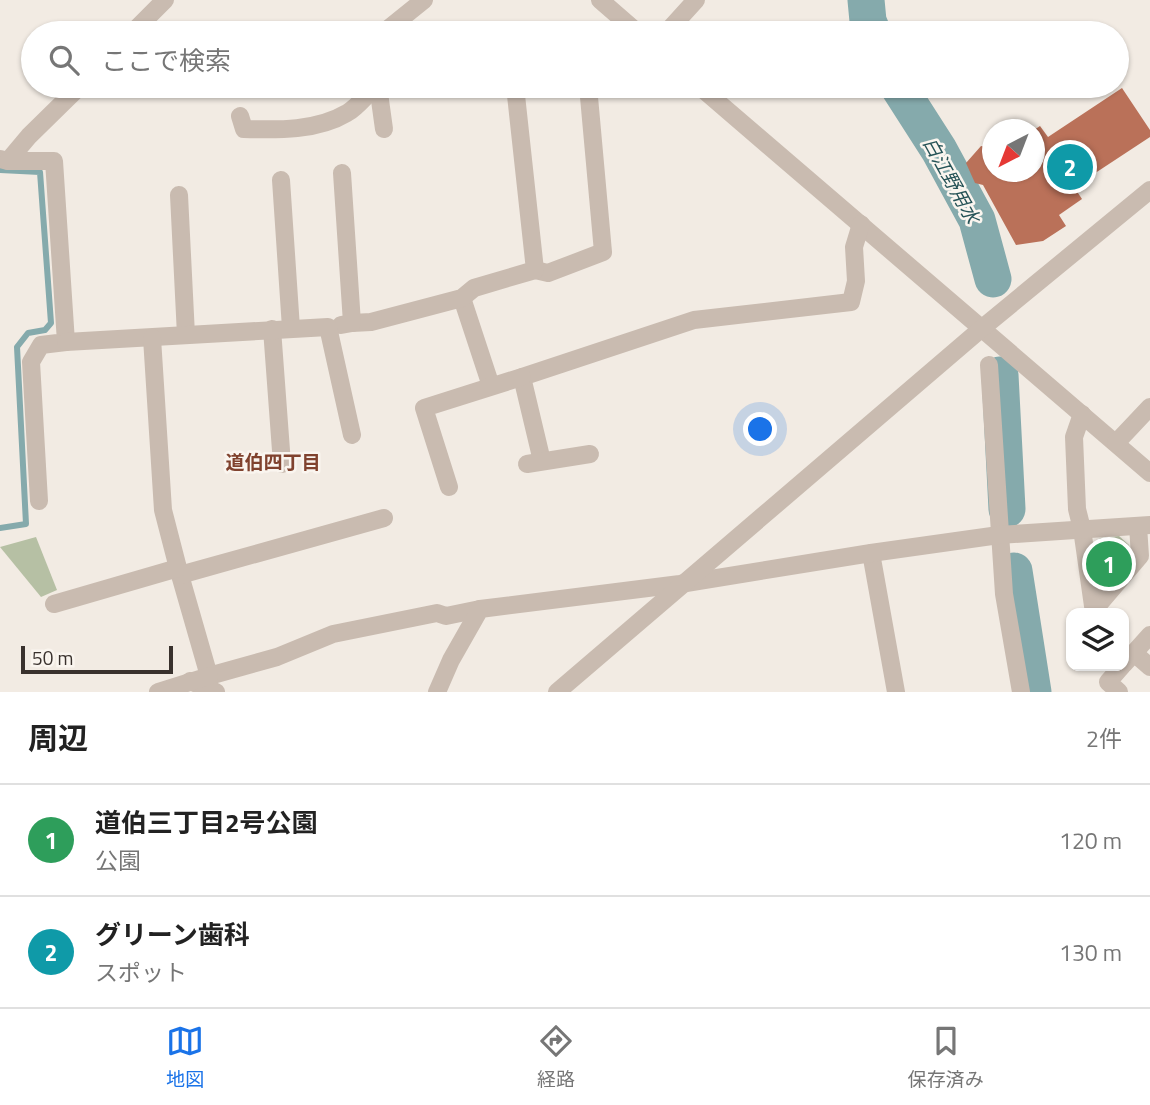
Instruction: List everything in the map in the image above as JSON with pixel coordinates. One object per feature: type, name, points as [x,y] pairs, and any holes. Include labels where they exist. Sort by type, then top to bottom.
[{"type":"street","points":[[144,21],[165,0]]},
{"type":"street","points":[[398,21],[424,0]]},
{"type":"street","points":[[600,0],[624,21]]},
{"type":"street","points":[[677,21],[696,0]]},
{"type":"street","points":[[4,160],[67,98]]},
{"type":"street","points":[[240,116],[244,129],[283,129],[318,124],[349,113],[362,98]]},
{"type":"street","points":[[380,98],[384,129]]},
{"type":"street","points":[[516,98],[535,270]]},
{"type":"street","points":[[39,501],[31,362],[41,345],[328,327],[371,321],[462,298],[474,288],[535,270],[548,273],[603,252],[588,98]]},
{"type":"street","points":[[713,98],[1150,473]]},
{"type":"street","points":[[4,160],[54,161],[66,342]]},
{"type":"street","points":[[342,173],[352,323]]},
{"type":"street","points":[[281,180],[291,328]]},
{"type":"street","points":[[557,692],[981,329],[1150,190]]},
{"type":"street","points":[[179,195],[186,335]]},
{"type":"street","points":[[449,487],[424,408],[694,320],[851,302],[856,281],[854,247],[861,224]]},
{"type":"street","points":[[462,298],[491,386]]},
{"type":"street","points":[[328,327],[352,435]]},
{"type":"street","points":[[272,329],[282,464]]},
{"type":"street","points":[[152,338],[163,510],[213,684]]},
{"type":"street","points":[[989,365],[1004,594],[1021,692]]},
{"type":"street","points":[[522,377],[534,463],[590,454]]},
{"type":"street","points":[[1116,443],[1150,407]]},
{"type":"street","points":[[1082,414],[1074,437],[1077,509],[1094,608]]},
{"type":"street","points":[[54,604],[384,518]]},
{"type":"street","points":[[158,692],[190,681],[213,684],[333,634],[437,613],[446,615],[680,584],[999,535],[1144,525],[1140,556],[1097,608]]},
{"type":"street","points":[[871,553],[896,692]]},
{"type":"street","points":[[437,692],[451,660],[480,609]]},
{"type":"street","points":[[1129,659],[1150,635]]},
{"type":"street","points":[[1129,662],[1150,667]]},
{"type":"street","points":[[1108,689],[1120,671]]},
{"type":"green space","points":[[1119,536],[1129,545],[1131,556],[1110,580],[1096,571],[1091,549],[1100,538]]},
{"type":"green space","points":[[36,537],[57,590],[41,597],[0,547]]},
{"type":"building","points":[[1107,98],[1129,98],[1150,130],[1150,137],[1074,187],[1082,199],[1059,215],[1066,226],[1043,241],[1016,245],[983,185],[975,183],[966,163],[982,146],[982,182],[1045,182],[1045,133],[1048,137]]},
{"type":"waterway","name":"白江野用水","points":[[866,0],[868,21]]},
{"type":"waterway","name":"白江野用水","points":[[906,98],[939,150],[977,220],[993,279]]},
{"type":"waterway","points":[[0,170],[40,172],[51,323],[45,330],[28,333],[17,347],[26,524],[0,528]]},
{"type":"waterway","name":"白江野用水","points":[[1000,375],[1007,509]]},
{"type":"waterway","name":"白江野用水","points":[[1014,571],[1033,692]]},
{"type":"place","name":"グリーン歯科","points":[[1070,167]]},
{"type":"place","name":"道伯三丁目2号公園","points":[[1109,564]]},
{"type":"district","name":"道伯四丁目","points":[[273,461]]}]
